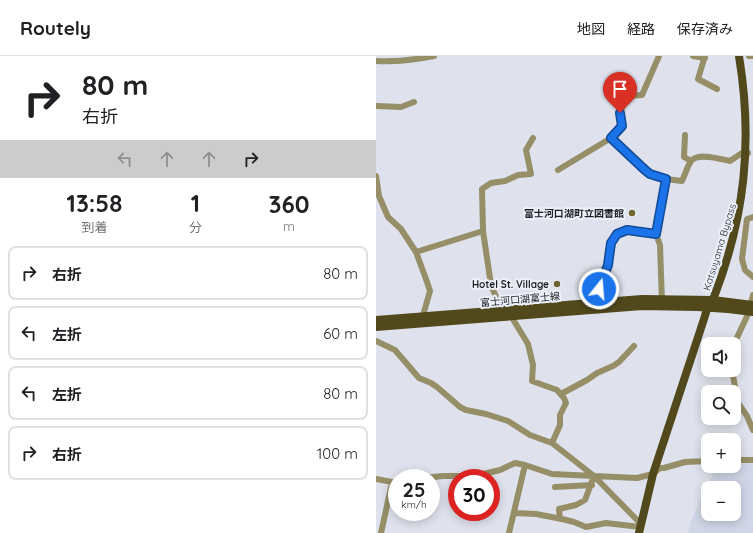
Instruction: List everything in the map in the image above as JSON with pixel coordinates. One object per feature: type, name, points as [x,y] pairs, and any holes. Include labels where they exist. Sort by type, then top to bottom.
[{"type":"main road","name":"Katsuyama Bypass","points":[[712,305],[729,256],[745,192],[750,149],[747,99],[741,56]]},
{"type":"main road","name":"富士河口湖富士線","points":[[376,320],[509,313],[662,302]]},
{"type":"main road","name":"富士河口湖富士線","points":[[376,327],[598,303],[662,302],[751,308]]},
{"type":"main road","points":[[641,529],[712,305]]},
{"type":"main road","points":[[641,529],[653,474],[712,305]]},
{"type":"street","points":[[376,60],[397,62],[434,56]]},
{"type":"street","points":[[558,170],[611,138],[622,126],[620,113],[625,101],[629,96],[642,95],[659,56]]},
{"type":"street","points":[[693,56],[705,57],[698,79],[717,90]]},
{"type":"street","points":[[376,106],[401,107],[414,102]]},
{"type":"street","points":[[685,135],[684,157],[691,161]]},
{"type":"street","points":[[534,138],[526,150],[530,174],[518,175],[505,181],[491,183],[482,189],[482,230],[491,285],[500,306],[509,313],[528,344],[533,366],[532,381],[546,385],[561,394],[566,403],[560,415],[560,425],[552,443]]},
{"type":"street","points":[[611,138],[650,174],[666,179],[682,181],[691,161],[695,158],[701,156],[730,161],[750,149]]},
{"type":"street","points":[[376,176],[379,196],[388,217],[401,229],[416,252],[430,291],[424,312],[425,317]]},
{"type":"street","points":[[662,302],[660,244],[656,234],[666,179]]},
{"type":"street","points":[[753,217],[747,219],[742,259],[745,270],[753,277]]},
{"type":"street","points":[[416,252],[482,230]]},
{"type":"street","points":[[598,303],[599,289],[608,265],[611,243],[617,234],[627,230],[656,234]]},
{"type":"street","points":[[737,337],[751,308],[753,294]]},
{"type":"street","points":[[376,341],[395,350],[419,378],[437,387],[460,407],[508,421],[530,435],[552,443],[594,476],[638,522],[641,529]]},
{"type":"street","points":[[561,394],[597,373],[613,366],[634,346]]},
{"type":"street","points":[[733,377],[738,403],[747,416],[753,430]]},
{"type":"street","points":[[741,460],[753,460]]},
{"type":"street","points":[[440,476],[475,476],[500,470],[515,463],[552,474],[637,478],[653,474],[660,468],[685,462],[701,461]]},
{"type":"street","points":[[509,533],[525,465]]},
{"type":"street","points":[[560,519],[560,509],[584,502],[592,485],[594,476]]},
{"type":"street","points":[[376,479],[388,482]]},
{"type":"street","points":[[555,487],[592,485]]},
{"type":"street","points":[[376,532],[380,533],[388,504]]},
{"type":"street","points":[[514,513],[536,514],[560,519],[574,522],[586,528],[606,523],[641,529]]},
{"type":"shaded area","points":[[753,463],[753,533],[688,533],[691,521],[701,500],[701,521],[741,521],[741,481],[710,481],[714,473],[741,473],[741,464]]},
{"type":"place","name":"富士河口湖町立図書館","points":[[632,213]]},
{"type":"place","name":"Hotel St. Village","points":[[557,284]]},
{"type":"route","points":[[599,289],[608,265],[611,243],[617,234],[623,230],[656,234],[666,179],[650,174],[611,138],[622,126],[620,113]]}]
